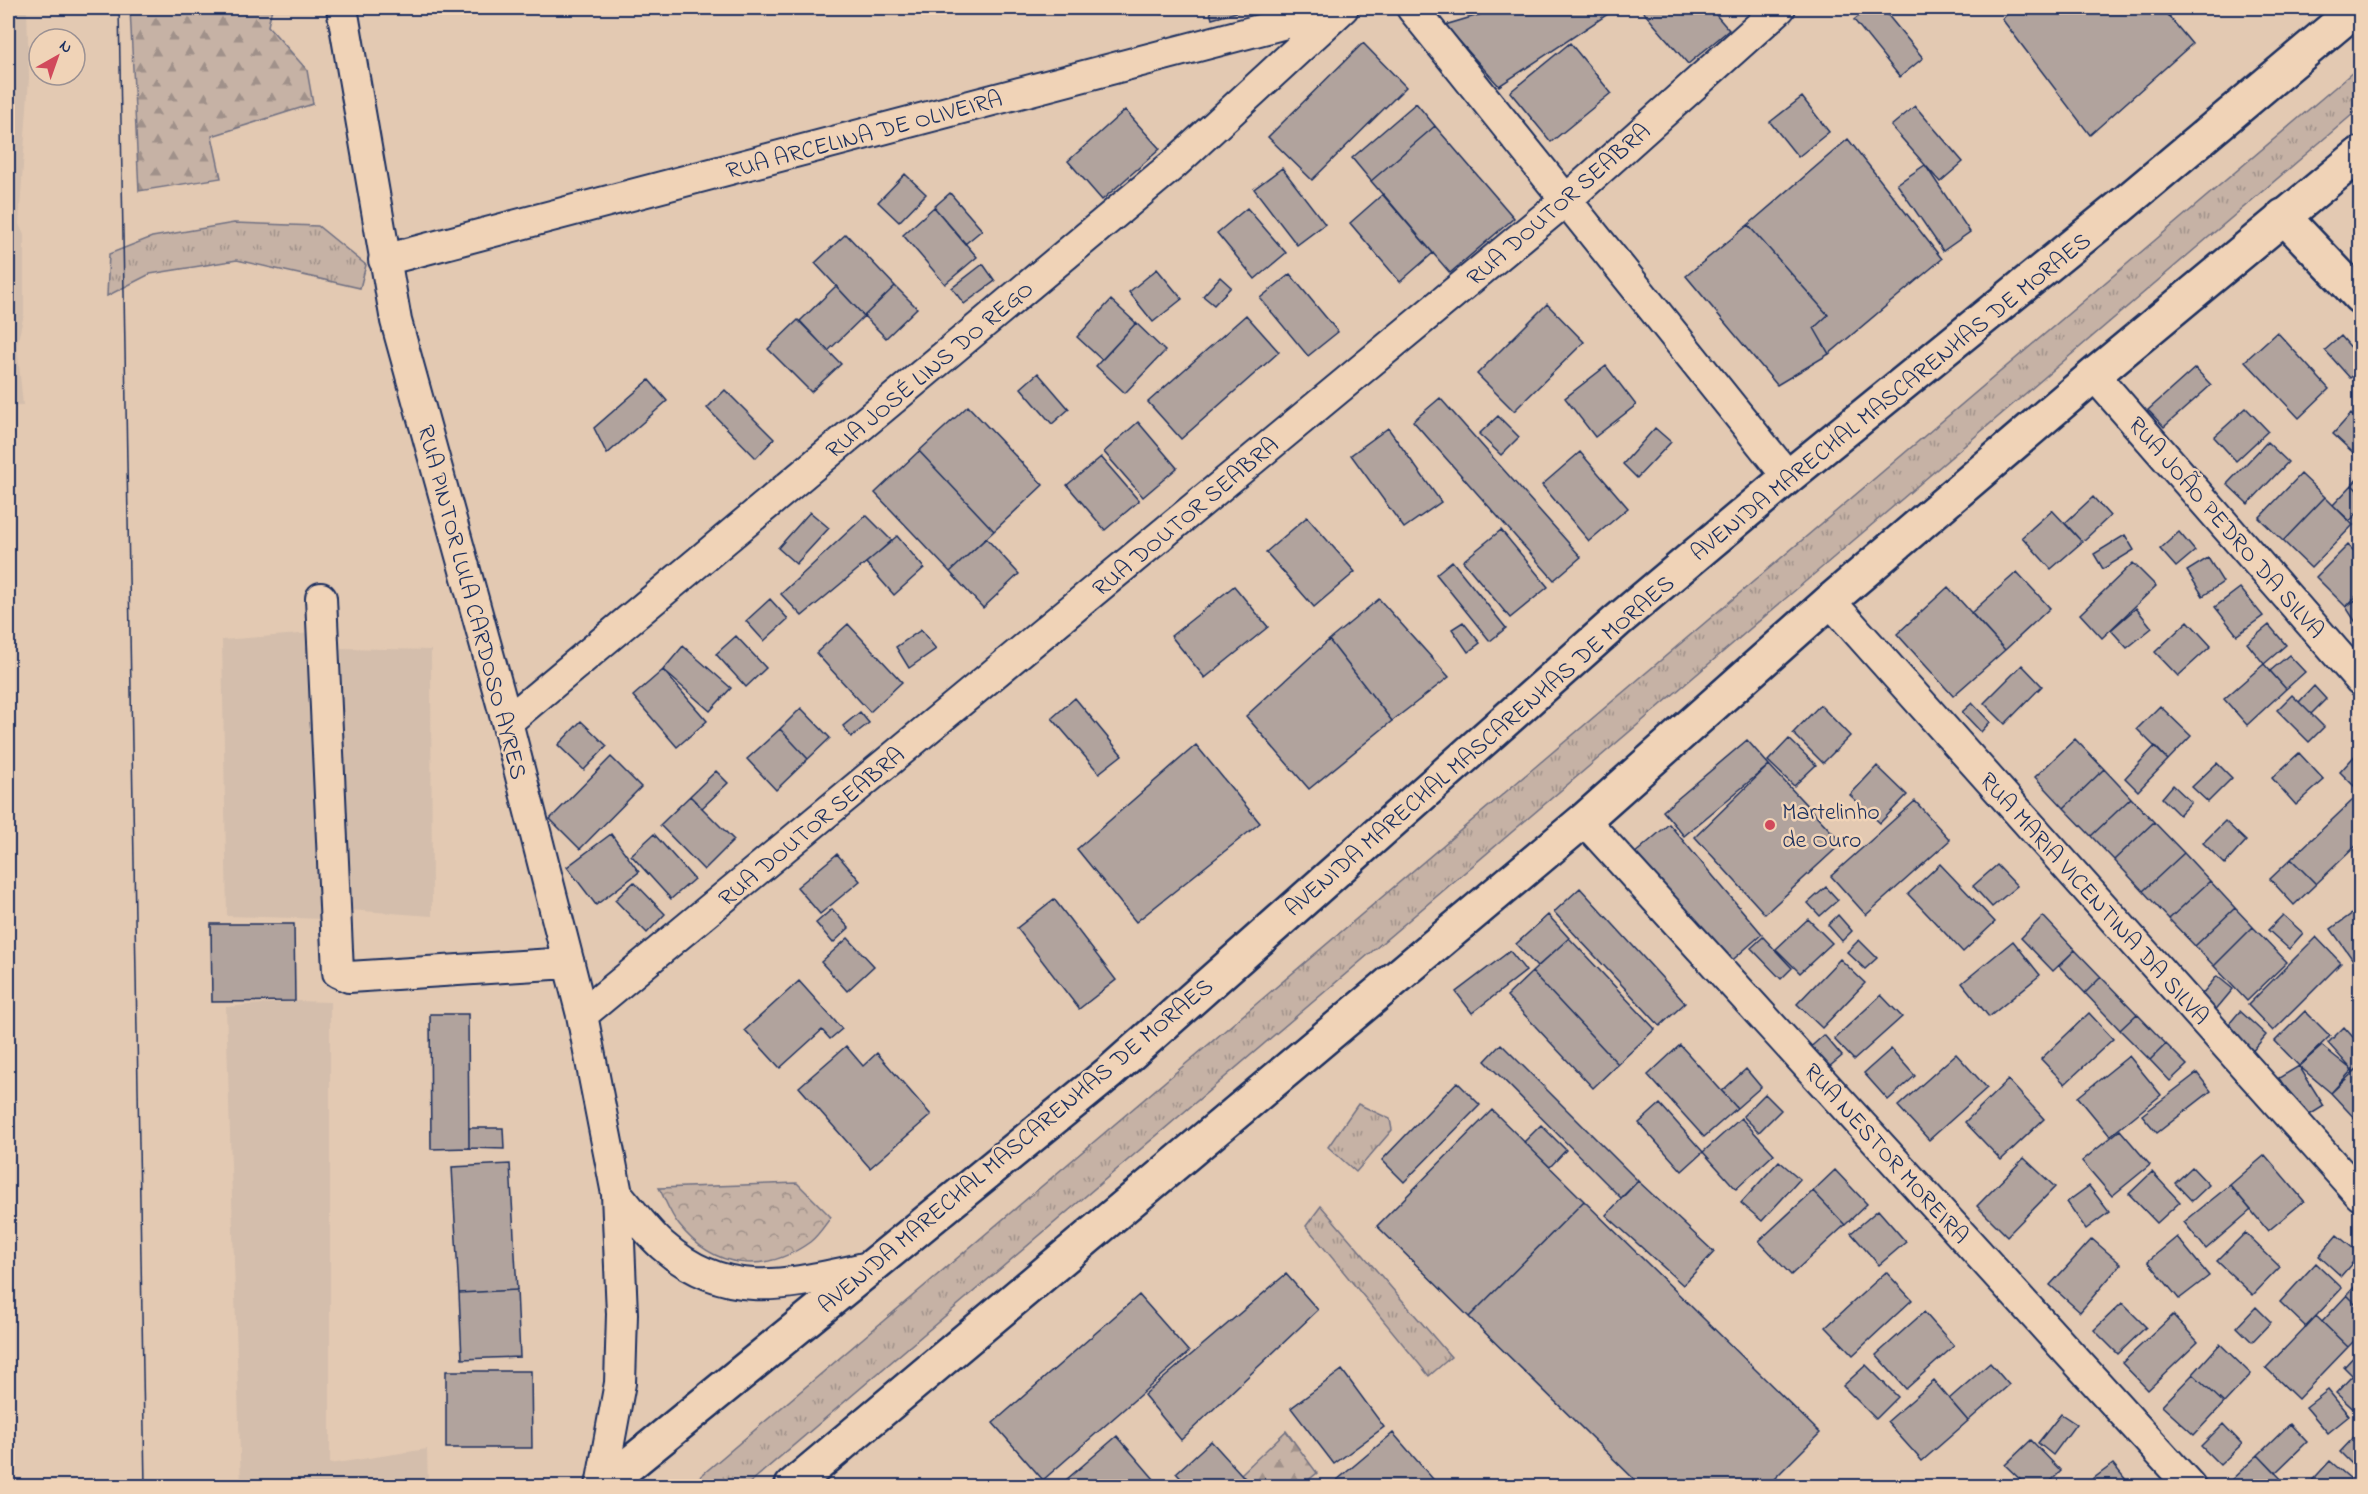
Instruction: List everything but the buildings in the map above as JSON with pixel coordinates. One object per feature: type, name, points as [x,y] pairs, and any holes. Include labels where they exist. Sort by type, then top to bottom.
[{"type":"main road","name":"AVENIDA MARECHAL MASCARENHAS DE MORAES","points":[[602,1486],[1109,1073],[1617,621],[1788,477],[2120,207],[2357,8]]},
{"type":"main road","points":[[792,1486],[1584,820],[1830,601],[2094,375],[2283,216],[2361,154]]},
{"type":"main road","points":[[2283,216],[2361,297]]},
{"type":"street","name":"RUA PINTOR LULA CARDOSO AYRES","points":[[342,8],[396,321],[507,722],[569,963],[582,1015],[617,1194],[622,1314],[620,1383],[602,1486]]},
{"type":"street","name":"RUA ARCELINA DE OLIVEIRA","points":[[384,260],[1343,8]]},
{"type":"street","name":"RUA JOSÉ LINS DO REGO","points":[[507,722],[1174,164],[1343,8]]},
{"type":"street","points":[[1412,8],[1788,477]]},
{"type":"street","name":"RUA DOUTOR SEABRA","points":[[582,1015],[1566,200],[1780,8]]},
{"type":"street","name":"RUA JOÃO PEDRO DA SILVA","points":[[2094,375],[2361,680]]},
{"type":"street","points":[[321,598],[338,972],[350,977],[569,963]]},
{"type":"street","name":"RUA MARIA VICENTINA DA SILVA","points":[[1830,601],[2361,1195]]},
{"type":"street","name":"RUA NESTOR MOREIRA","points":[[1584,820],[2190,1486]]},
{"type":"street","points":[[617,1194],[663,1246],[700,1271],[736,1284],[788,1284],[870,1267]]},
{"type":"shaded area","points":[[8,8],[27,8],[28,87],[19,224],[24,235],[24,314],[17,345],[23,405],[8,405]]},
{"type":"shaded area","points":[[313,633],[325,919],[227,916],[222,640]]},
{"type":"shaded area","points":[[341,648],[431,650],[432,916],[349,910]]},
{"type":"shaded area","points":[[295,1001],[330,1002],[330,1464],[427,1449],[428,1486],[241,1486],[226,1007]]},
{"type":"shaded area","points":[[8,1335],[13,1486],[8,1486]]},
{"type":"green space","points":[[130,8],[272,8],[268,26],[307,70],[313,104],[212,136],[221,178],[139,191]]},
{"type":"green space","points":[[2360,66],[2360,108],[746,1486],[689,1486]]},
{"type":"green space","points":[[234,223],[318,226],[366,265],[360,288],[237,260],[150,274],[107,296],[109,254],[152,237]]},
{"type":"green space","points":[[1358,1104],[1390,1119],[1392,1130],[1356,1172],[1328,1147]]},
{"type":"green space","points":[[797,1183],[831,1217],[819,1234],[793,1253],[758,1263],[724,1258],[708,1251],[693,1240],[676,1221],[659,1188]]},
{"type":"green space","points":[[1321,1206],[1451,1357],[1429,1376],[1306,1226]]},
{"type":"green space","points":[[1286,1431],[1317,1473],[1301,1486],[1252,1486],[1241,1474]]},
{"type":"tram line","points":[[119,8],[145,1486]]},
{"type":"place","name":"Martelinho de Ouro","points":[[1770,825]]}]
